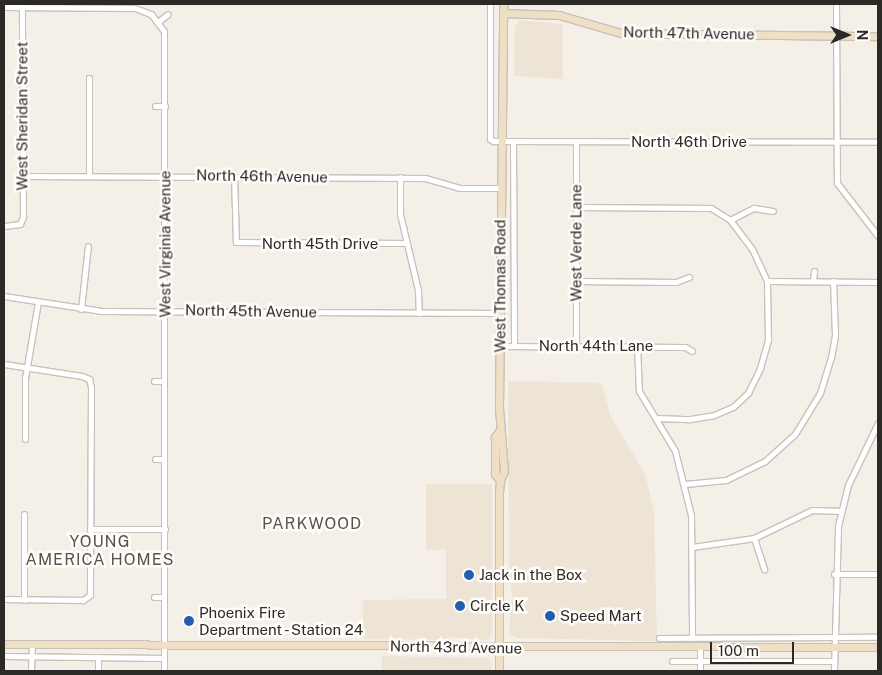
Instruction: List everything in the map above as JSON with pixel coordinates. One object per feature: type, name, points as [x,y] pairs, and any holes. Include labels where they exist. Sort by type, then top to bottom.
[{"type":"main road","name":"West Thomas Road","points":[[499,671],[500,480],[504,462],[504,438],[500,430],[499,346],[503,4]]},
{"type":"main road","name":"North 47th Avenue","points":[[503,13],[559,15],[621,33],[878,36]]},
{"type":"main road","name":"North 43rd Avenue","points":[[4,644],[500,648],[878,647]]},
{"type":"street","name":"West Thomas Road","points":[[490,4],[490,139],[500,142]]},
{"type":"street","points":[[836,4],[836,175],[841,191],[876,227],[878,236]]},
{"type":"street","points":[[4,7],[135,8],[146,11],[159,21],[168,14]]},
{"type":"street","name":"West Sheridan Street","points":[[4,226],[20,224],[22,176],[22,7]]},
{"type":"street","name":"West Virginia Avenue","points":[[159,21],[165,34],[164,671]]},
{"type":"street","points":[[89,78],[89,175]]},
{"type":"street","points":[[155,106],[165,106]]},
{"type":"street","name":"West Verde Lane","points":[[576,141],[576,346]]},
{"type":"street","name":"North 46th Drive","points":[[500,142],[878,142]]},
{"type":"street","name":"West Thomas Road","points":[[513,142],[514,346]]},
{"type":"street","name":"North 46th Avenue","points":[[22,176],[400,177],[436,180],[460,188],[500,188]]},
{"type":"street","name":"North 45th Drive","points":[[234,176],[236,242],[405,243]]},
{"type":"street","points":[[400,177],[400,214],[405,243],[418,290],[420,313]]},
{"type":"street","points":[[576,207],[711,208],[730,220],[752,249],[767,281],[768,340],[748,393],[734,407],[714,415],[690,419],[657,418]]},
{"type":"street","points":[[730,220],[754,208],[773,211]]},
{"type":"street","points":[[81,309],[88,246]]},
{"type":"street","points":[[813,281],[814,270]]},
{"type":"street","points":[[576,281],[676,282],[689,277]]},
{"type":"street","points":[[767,281],[878,282]]},
{"type":"street","points":[[685,484],[726,480],[765,461],[796,434],[820,392],[831,358],[836,335],[833,281]]},
{"type":"street","name":"North 45th Avenue","points":[[4,296],[81,309],[500,314]]},
{"type":"street","points":[[25,439],[27,366],[38,302]]},
{"type":"street","name":"North 44th Lane","points":[[499,346],[685,347],[692,351]]},
{"type":"street","points":[[637,346],[640,391],[646,406],[657,418],[675,451],[685,484],[691,515],[692,638]]},
{"type":"street","points":[[4,364],[27,366],[89,379],[90,529],[88,599],[4,600]]},
{"type":"street","points":[[154,381],[164,381]]},
{"type":"street","points":[[834,671],[834,574],[841,510],[856,468],[878,423]]},
{"type":"street","points":[[155,459],[164,458]]},
{"type":"street","points":[[692,547],[754,538],[812,510],[841,510]]},
{"type":"street","points":[[24,514],[24,600]]},
{"type":"street","points":[[90,529],[165,529]]},
{"type":"street","points":[[754,538],[764,569]]},
{"type":"street","points":[[834,574],[878,574]]},
{"type":"street","points":[[154,597],[164,597]]},
{"type":"street","points":[[659,638],[878,638]]},
{"type":"street","points":[[31,671],[32,644]]},
{"type":"street","points":[[700,647],[700,671]]},
{"type":"street","points":[[4,656],[164,658]]},
{"type":"street","points":[[98,658],[98,671]]},
{"type":"street","points":[[672,661],[834,661]]},
{"type":"shaded area","points":[[519,20],[562,24],[563,79],[514,76],[515,27]]},
{"type":"shaded area","points":[[508,381],[602,383],[610,415],[645,474],[654,511],[657,641],[517,638],[509,634],[512,593],[509,574]]},
{"type":"shaded area","points":[[426,484],[492,484],[492,635],[488,640],[451,637],[442,640],[363,639],[363,600],[446,599],[446,550],[426,550]]},
{"type":"shaded area","points":[[382,656],[487,658],[492,663],[491,671],[382,671]]},
{"type":"place","name":"Jack in the Box","points":[[469,575]]},
{"type":"place","name":"Circle K","points":[[460,606]]},
{"type":"place","name":"Speed Mart","points":[[550,616]]},
{"type":"place","name":"Phoenix Fire Department - Station 24","points":[[189,621]]},
{"type":"district","name":"PARKWOOD","points":[[312,524]]},
{"type":"district","name":"YOUNG AMERICA HOMES","points":[[100,551]]}]
